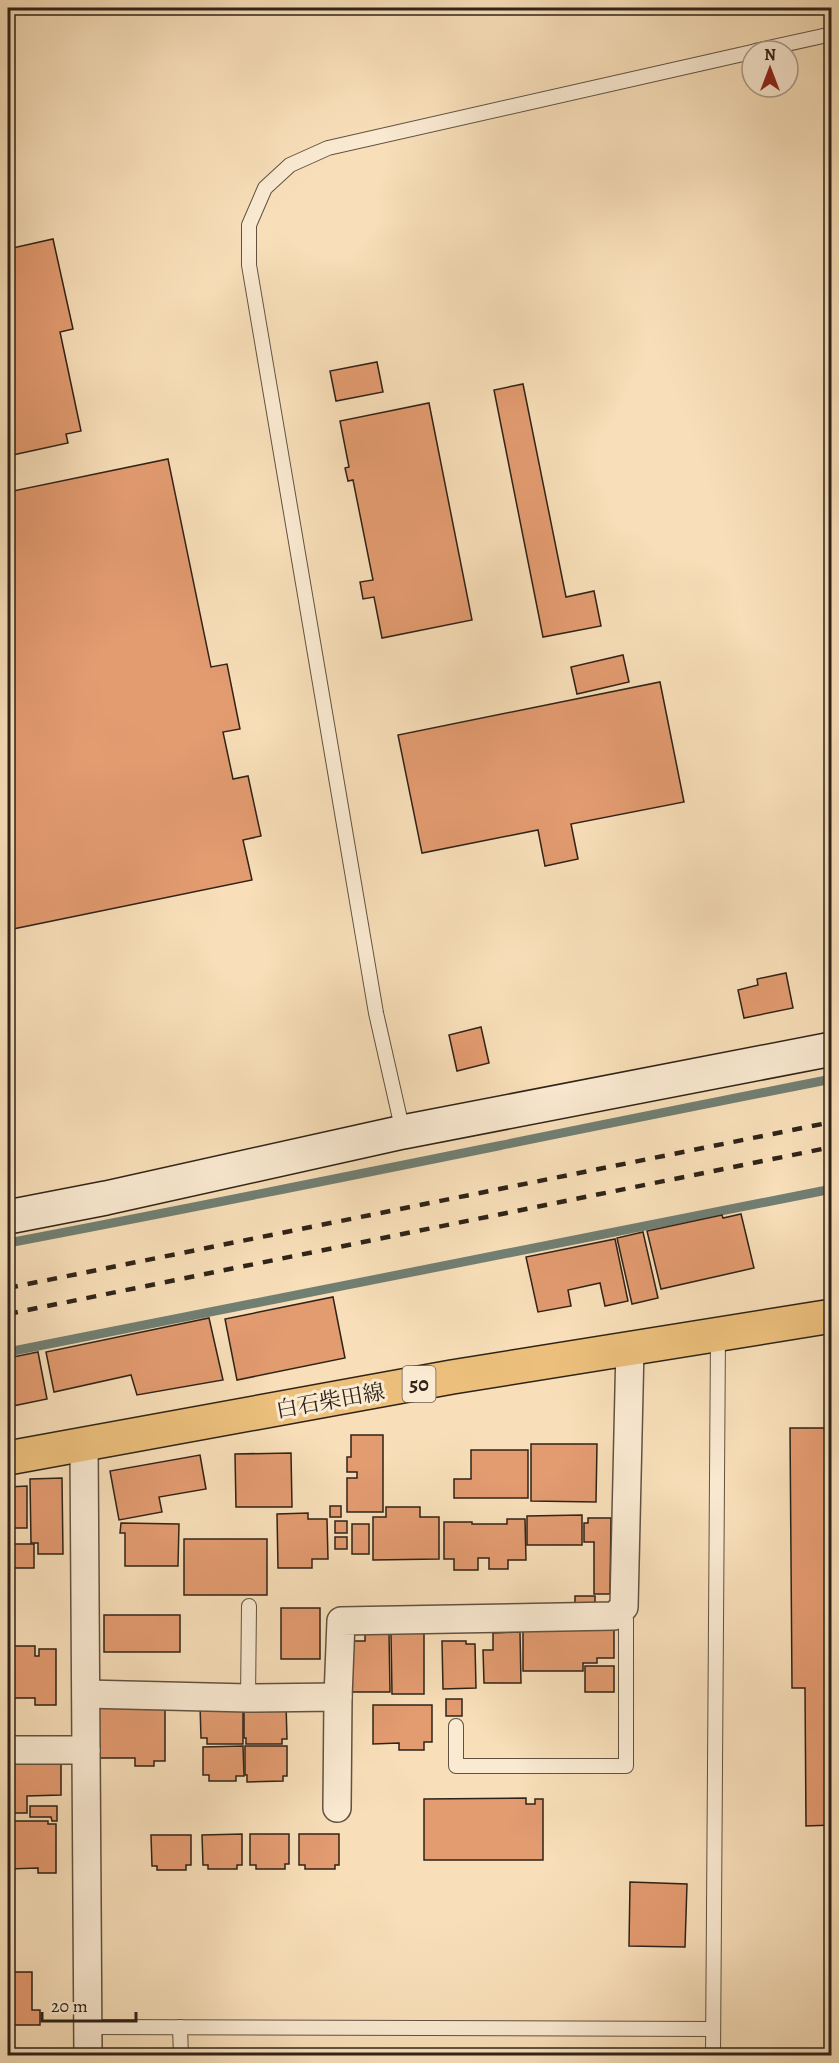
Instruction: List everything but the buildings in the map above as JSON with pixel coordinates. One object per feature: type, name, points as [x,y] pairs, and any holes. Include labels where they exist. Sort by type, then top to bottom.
[{"type":"main road","name":"白石柴田線","points":[[8,1458],[452,1377],[831,1316]]},
{"type":"street","points":[[8,1217],[106,1198],[403,1132],[831,1049]]},
{"type":"street","points":[[337,1808],[341,1620],[614,1616],[624,1607],[630,1347]]},
{"type":"street","points":[[84,1445],[88,2055]]},
{"type":"street","points":[[86,1695],[338,1697]]},
{"type":"street","points":[[8,1750],[86,1750]]},
{"type":"lane","points":[[800,41],[831,34]]},
{"type":"lane","points":[[403,1132],[376,1013],[249,265],[249,225],[265,188],[290,165],[328,148],[740,54]]},
{"type":"lane","points":[[713,2055],[718,1334]]},
{"type":"lane","points":[[248,1698],[249,1606]]},
{"type":"lane","points":[[456,1726],[456,1766],[626,1766],[626,1620],[624,1607]]},
{"type":"lane","points":[[88,2027],[713,2029]]},
{"type":"lane","points":[[180,2027],[181,2055]]},
{"type":"waterway","points":[[8,1243],[832,1079]]},
{"type":"waterway","points":[[8,1352],[832,1189]]},
{"type":"railway","points":[[8,1288],[832,1122]]},
{"type":"railway","points":[[8,1314],[832,1147]]}]
